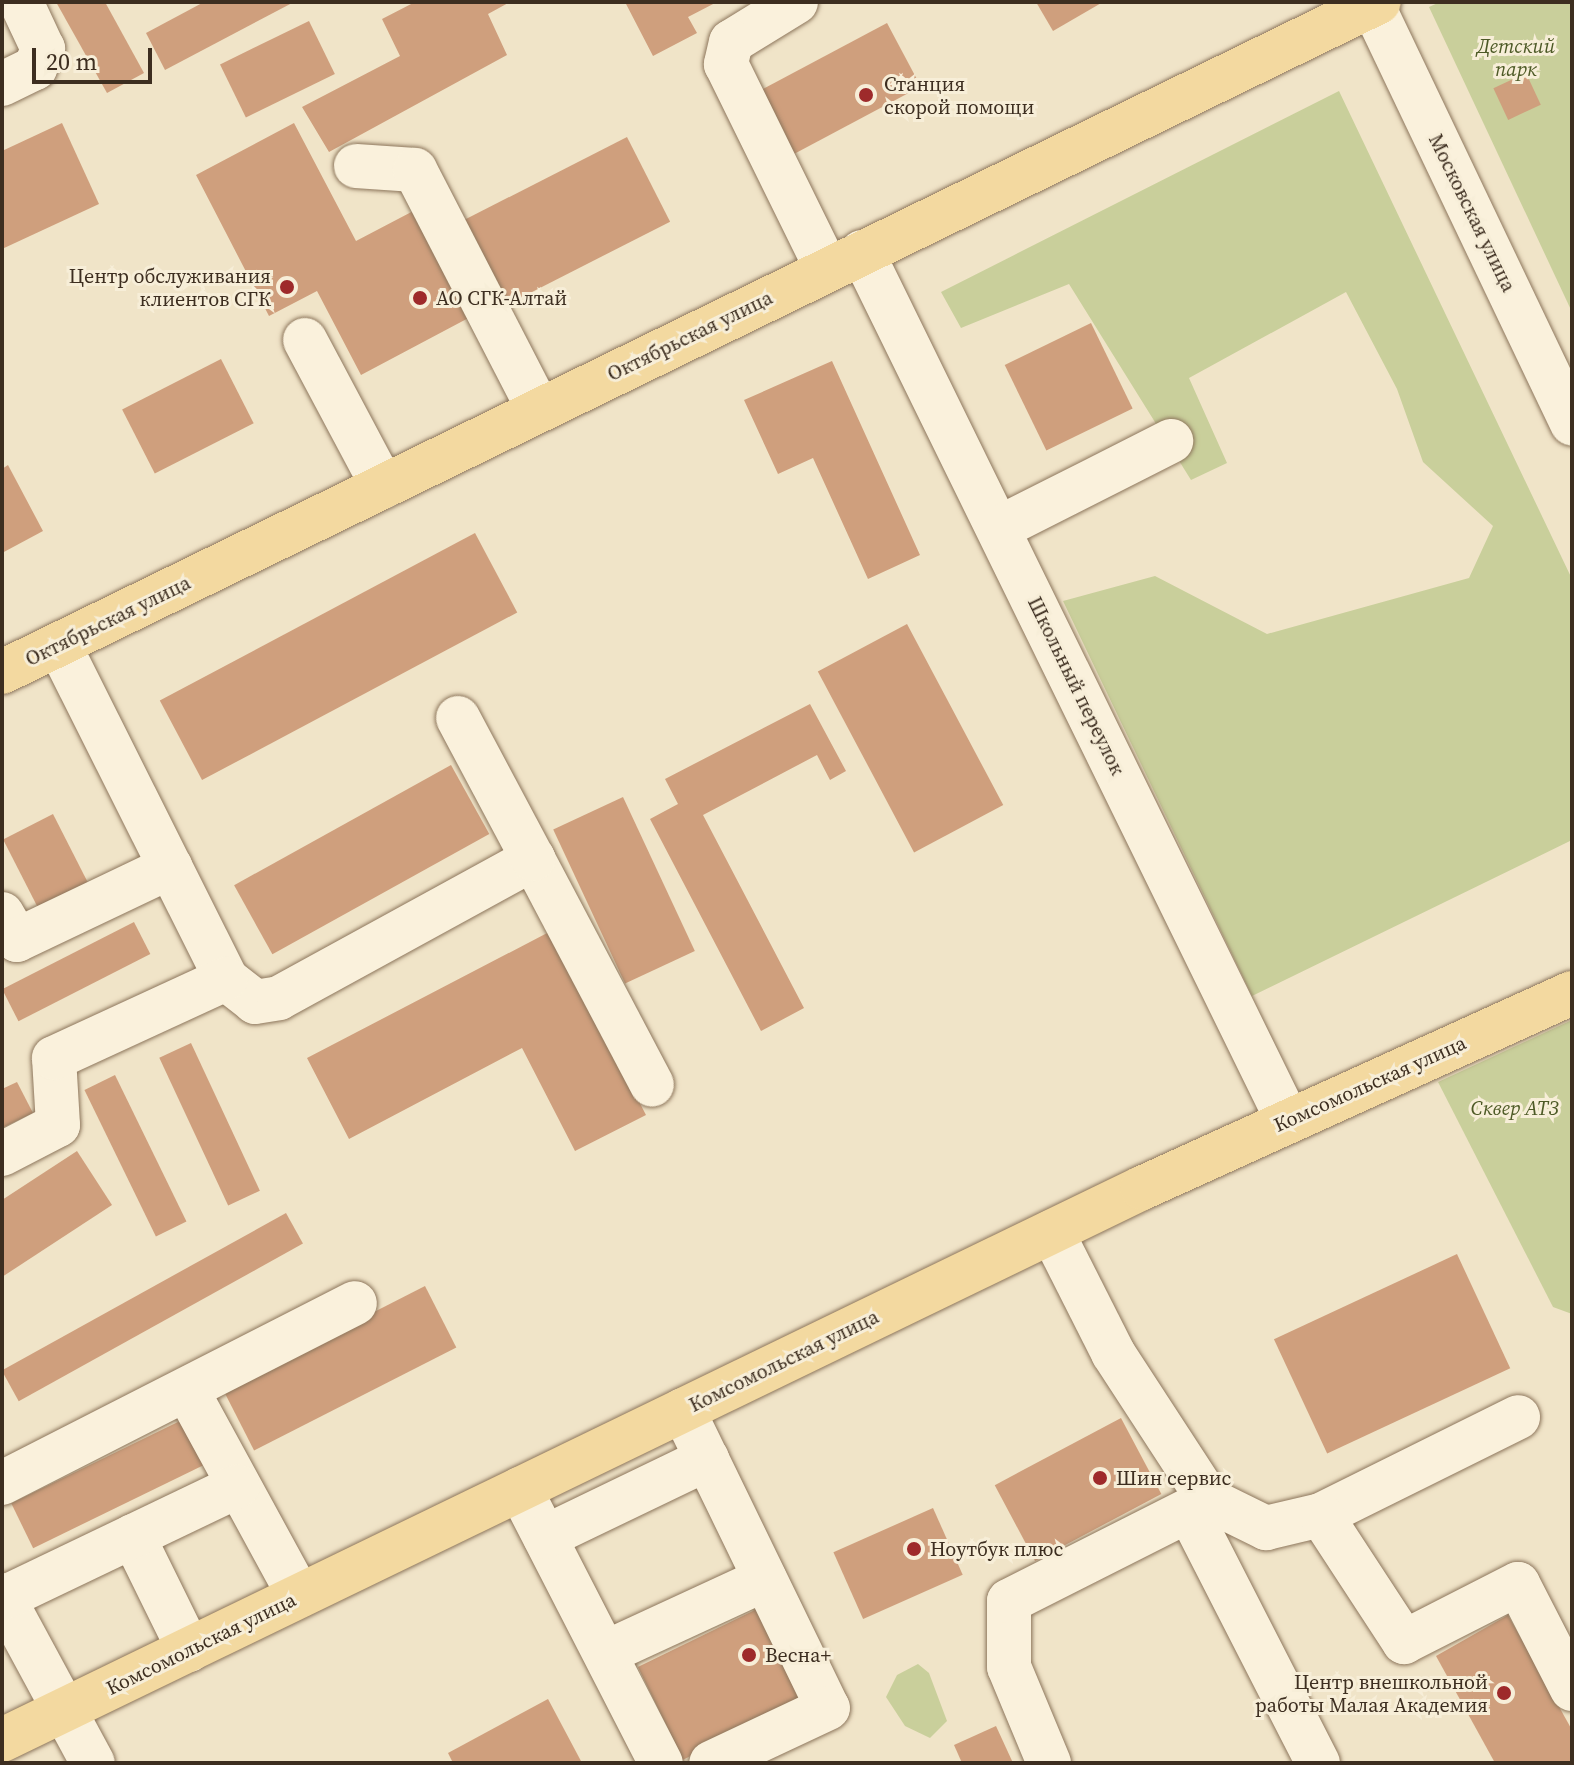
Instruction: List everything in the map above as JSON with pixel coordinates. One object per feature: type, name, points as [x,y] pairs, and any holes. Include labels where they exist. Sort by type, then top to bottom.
[{"type":"main road","name":"Октябрьская улица","points":[[2,672],[1374,3]]},
{"type":"main road","name":"Комсомольская улица","points":[[2,1740],[1052,1232],[1572,993]]},
{"type":"street","points":[[2,84],[35,68],[43,49],[21,2]]},
{"type":"street","name":"Школьный переулок","points":[[796,2],[731,42],[726,64],[999,528],[1288,1121]]},
{"type":"street","name":"Московская улица","points":[[1374,3],[1572,423]]},
{"type":"street","points":[[356,166],[415,170],[539,410]]},
{"type":"street","points":[[305,340],[383,487]]},
{"type":"street","points":[[999,528],[1171,441]]},
{"type":"street","points":[[59,645],[226,979],[255,1002],[279,998],[533,859]]},
{"type":"street","points":[[458,718],[652,1085]]},
{"type":"street","points":[[2,914],[17,940],[170,867]]},
{"type":"street","points":[[2,1154],[58,1125],[54,1058],[226,979]]},
{"type":"street","points":[[1052,1232],[1113,1353],[1199,1506],[1318,1763]]},
{"type":"street","points":[[2,1483],[188,1392],[355,1303]]},
{"type":"street","points":[[188,1392],[299,1596]]},
{"type":"street","points":[[683,1410],[828,1708],[711,1763]]},
{"type":"street","points":[[1049,1763],[1009,1667],[1009,1601],[1199,1506],[1266,1528],[1321,1515],[1518,1417]]},
{"type":"street","points":[[545,1537],[707,1459]]},
{"type":"street","points":[[93,1763],[3,1596],[238,1486]]},
{"type":"street","points":[[520,1489],[661,1763]]},
{"type":"street","points":[[1321,1515],[1404,1642],[1518,1584],[1572,1689]]},
{"type":"street","points":[[133,1536],[189,1650]]},
{"type":"street","points":[[605,1653],[765,1579]]},
{"type":"green space","name":"Детский парк","points":[[1440,2],[1572,2],[1572,312],[1429,7]]},
{"type":"green space","points":[[1339,91],[1572,579],[1572,840],[1252,996],[1063,601],[1155,576],[1267,634],[1469,578],[1493,526],[1423,462],[1397,389],[1346,292],[1189,378],[1227,463],[1191,480],[1069,284],[961,328],[941,292]]},
{"type":"green space","name":"Сквер АТЗ","points":[[1572,1020],[1572,1314],[1553,1307],[1438,1082]]},
{"type":"green space","points":[[918,1664],[929,1673],[947,1721],[930,1738],[905,1726],[886,1697],[897,1675]]},
{"type":"building","points":[[56,2],[105,2],[144,73],[107,93]]},
{"type":"building","points":[[204,2],[294,2],[165,70],[146,33]]},
{"type":"building","points":[[415,2],[510,2],[488,14],[507,55],[329,152],[302,107],[400,56],[382,19]]},
{"type":"building","points":[[625,2],[717,2],[688,17],[697,33],[653,56]]},
{"type":"building","points":[[1036,2],[1103,2],[1053,31]]},
{"type":"building","points":[[309,21],[335,74],[246,117],[220,64]]},
{"type":"building","points":[[887,23],[921,87],[788,157],[755,93]]},
{"type":"building","points":[[1526,73],[1541,105],[1508,120],[1493,88]]},
{"type":"building","points":[[62,123],[99,204],[2,249],[2,151]]},
{"type":"building","points":[[294,123],[356,241],[419,208],[476,314],[361,375],[317,291],[269,316],[196,175]]},
{"type":"building","points":[[627,137],[670,222],[506,305],[463,221]]},
{"type":"building","points":[[1091,323],[1133,408],[1046,450],[1005,365]]},
{"type":"building","points":[[221,359],[254,423],[155,474],[122,409]]},
{"type":"building","points":[[832,361],[920,555],[868,579],[813,458],[778,474],[744,400]]},
{"type":"building","points":[[8,465],[43,531],[2,553],[2,469]]},
{"type":"building","points":[[475,533],[517,612],[202,780],[160,701]]},
{"type":"building","points":[[907,624],[1003,805],[914,852],[818,671]]},
{"type":"building","points":[[810,704],[846,771],[830,780],[817,755],[703,815],[804,1008],[761,1031],[650,819],[678,804],[665,779]]},
{"type":"building","points":[[451,765],[489,834],[272,954],[234,885]]},
{"type":"building","points":[[623,797],[695,951],[625,984],[553,830]]},
{"type":"building","points":[[53,814],[89,884],[39,910],[3,839]]},
{"type":"building","points":[[134,922],[150,954],[18,1021],[2,989]]},
{"type":"building","points":[[551,931],[646,1115],[575,1151],[522,1048],[349,1139],[307,1058]]},
{"type":"building","points":[[191,1043],[260,1191],[228,1206],[159,1058]]},
{"type":"building","points":[[115,1075],[186,1222],[156,1236],[84,1090]]},
{"type":"building","points":[[17,1082],[33,1113],[2,1128],[2,1089]]},
{"type":"building","points":[[77,1151],[112,1205],[2,1277],[2,1200]]},
{"type":"building","points":[[286,1213],[303,1244],[19,1401],[2,1370]]},
{"type":"building","points":[[1457,1254],[1510,1368],[1327,1454],[1274,1339]]},
{"type":"building","points":[[425,1286],[456,1347],[254,1451],[223,1389]]},
{"type":"building","points":[[1121,1418],[1161,1494],[1035,1561],[995,1485]]},
{"type":"building","points":[[182,1420],[204,1465],[33,1548],[11,1503]]},
{"type":"building","points":[[933,1508],[963,1575],[863,1619],[833,1552]]},
{"type":"building","points":[[761,1607],[806,1700],[683,1760],[638,1667]]},
{"type":"building","name":"Центр внешкольной работы Малая Академия","points":[[1508,1615],[1572,1730],[1572,1763],[1495,1763],[1436,1656]]},
{"type":"building","points":[[548,1699],[582,1763],[453,1763],[448,1753]]},
{"type":"building","points":[[996,1726],[1013,1763],[962,1763],[954,1745]]},
{"type":"place","name":"Станция скорой помощи","points":[[866,95]]},
{"type":"place","name":"Центр обслуживания клиентов СГК","points":[[287,287]]},
{"type":"place","name":"АО СГК-Алтай","points":[[420,298]]},
{"type":"place","name":"Шин сервис","points":[[1100,1478]]},
{"type":"place","name":"Ноутбук плюс","points":[[914,1549]]},
{"type":"place","name":"Весна+","points":[[749,1655]]},
{"type":"place","name":"Центр внешкольной работы Малая Академия","points":[[1504,1693]]}]
